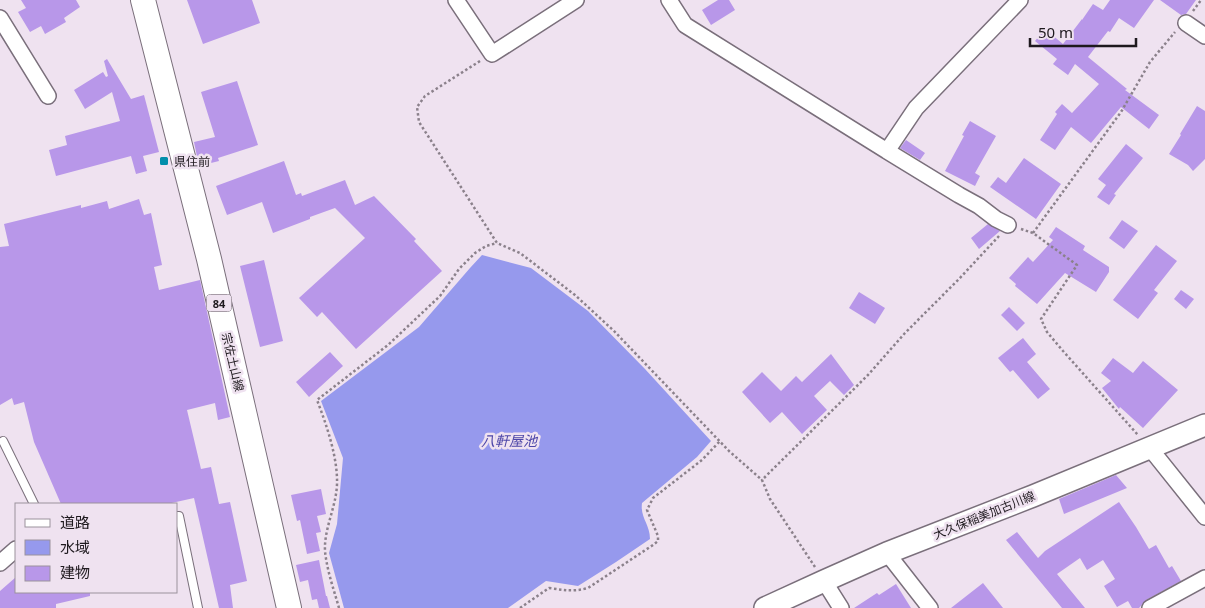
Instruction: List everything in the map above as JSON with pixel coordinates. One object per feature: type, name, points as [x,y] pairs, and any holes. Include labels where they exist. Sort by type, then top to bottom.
[{"type":"main road","name":"宗佐土山線","points":[[143,0],[209,259],[289,608]]},
{"type":"main road","name":"大久保稲美加古川線","points":[[766,608],[887,553],[1033,496],[1205,425]]},
{"type":"street","points":[[456,0],[492,54],[576,0]]},
{"type":"street","points":[[668,0],[685,25],[1008,225]]},
{"type":"street","points":[[887,150],[916,108],[1020,0]]},
{"type":"street","points":[[0,18],[48,96]]},
{"type":"street","points":[[1186,22],[1205,36]]},
{"type":"street","points":[[1149,447],[1205,517]]},
{"type":"street","points":[[0,563],[15,550]]},
{"type":"street","points":[[887,553],[930,608]]},
{"type":"street","points":[[1150,608],[1205,578]]},
{"type":"street","points":[[824,581],[841,608]]},
{"type":"lane","points":[[3,441],[34,503]]},
{"type":"lane","points":[[178,516],[198,608]]},
{"type":"path","points":[[1033,233],[1121,112],[1150,62],[1186,22],[1200,0]]},
{"type":"path","points":[[492,54],[426,96],[417,107],[419,122],[497,243],[520,253],[582,301],[614,331],[746,467],[762,480],[770,499],[824,581]]},
{"type":"path","points":[[762,480],[868,375],[905,333],[959,279],[1008,225],[1033,233],[1078,265],[1040,319],[1047,332],[1149,447]]},
{"type":"path","points":[[339,608],[327,566],[325,549],[327,526],[336,494],[337,476],[326,424],[317,400],[388,345],[440,296],[475,253],[486,246],[497,243]]},
{"type":"path","points":[[520,608],[549,588],[577,591],[588,588],[658,541],[658,536],[647,510],[653,498],[702,460],[720,441]]},
{"type":"water","name":"八軒屋池","points":[[482,255],[531,268],[588,311],[645,369],[711,441],[697,457],[642,503],[642,513],[650,539],[578,586],[546,581],[508,608],[344,608],[329,553],[337,524],[343,458],[321,401],[419,327]]},
{"type":"building","points":[[21,0],[76,0],[80,7],[64,18],[66,22],[45,34],[41,26],[30,32],[18,12],[26,8]]},
{"type":"building","points":[[187,0],[252,0],[260,23],[203,44]]},
{"type":"building","points":[[718,0],[729,0],[735,10],[711,25],[702,10]]},
{"type":"building","points":[[1110,0],[1154,0],[1134,28],[1119,18],[1110,32],[1108,31],[1088,57],[1127,89],[1125,90],[1159,115],[1149,129],[1121,107],[1091,143],[1071,127],[1055,150],[1040,140],[1057,114],[1055,112],[1062,104],[1072,113],[1099,84],[1075,64],[1068,75],[1053,64],[1057,59],[1035,41],[1045,29],[1063,44],[1093,4],[1103,10]]},
{"type":"building","points":[[1160,0],[1196,0],[1186,14],[1181,15]]},
{"type":"building","points":[[107,59],[131,99],[144,95],[159,152],[143,156],[147,171],[136,174],[131,156],[56,176],[49,150],[67,145],[65,136],[120,121],[112,92],[85,109],[74,90],[103,72],[106,77],[108,76],[104,61]]},
{"type":"building","points":[[237,81],[258,145],[218,158],[219,161],[199,166],[194,142],[215,137],[201,92]]},
{"type":"building","points":[[1197,106],[1205,111],[1205,159],[1193,171],[1188,165],[1169,154]]},
{"type":"building","points":[[970,121],[996,136],[975,173],[980,176],[975,186],[945,171]]},
{"type":"building","points":[[906,140],[925,153],[920,160],[900,148]]},
{"type":"building","points":[[1126,144],[1143,158],[1114,194],[1116,195],[1109,205],[1097,197],[1106,185],[1098,179]]},
{"type":"building","points":[[1024,158],[1061,184],[1036,219],[990,187],[998,177],[1006,183]]},
{"type":"building","points":[[284,161],[296,195],[301,193],[302,196],[345,180],[355,205],[374,196],[416,239],[414,241],[442,271],[356,349],[322,312],[317,317],[299,298],[365,238],[335,208],[273,233],[262,202],[227,215],[216,186]]},
{"type":"building","points":[[139,199],[144,215],[151,213],[162,265],[154,267],[159,290],[200,280],[230,417],[218,420],[215,403],[187,410],[201,469],[211,467],[219,504],[230,502],[247,581],[230,585],[233,608],[219,608],[194,498],[172,503],[61,503],[34,442],[24,402],[14,405],[12,398],[0,405],[0,247],[9,246],[4,224],[81,205],[81,208],[107,201],[109,209]]},
{"type":"building","points":[[1122,220],[1138,231],[1124,249],[1109,238]]},
{"type":"building","points":[[988,224],[1000,231],[979,249],[971,238]]},
{"type":"building","points":[[1056,227],[1085,246],[1083,250],[1109,267],[1109,272],[1096,292],[1065,273],[1037,304],[1015,286],[1016,284],[1009,278],[1028,257],[1033,262],[1053,240],[1049,237]]},
{"type":"building","points":[[1156,245],[1177,261],[1154,290],[1158,293],[1138,319],[1113,300]]},
{"type":"building","points":[[264,260],[283,341],[260,347],[240,266]]},
{"type":"building","points":[[1181,290],[1194,299],[1186,309],[1174,299]]},
{"type":"building","points":[[859,292],[885,308],[875,324],[849,308]]},
{"type":"building","points":[[1009,307],[1025,323],[1017,331],[1001,315]]},
{"type":"building","points":[[1023,338],[1036,354],[1027,362],[1050,389],[1038,399],[1013,370],[1010,372],[998,358]]},
{"type":"building","points":[[330,352],[343,366],[309,397],[296,382]]},
{"type":"building","points":[[831,354],[854,385],[844,395],[830,381],[814,396],[827,410],[802,434],[782,412],[770,423],[742,392],[762,372],[781,391],[796,376],[802,382]]},
{"type":"building","points":[[1113,358],[1133,373],[1143,361],[1178,390],[1143,428],[1120,407],[1119,409],[1102,388],[1111,381],[1101,373]]},
{"type":"building","points":[[1116,475],[1127,488],[1064,514],[1059,499]]},
{"type":"building","points":[[321,489],[326,514],[317,516],[321,532],[316,533],[320,551],[307,554],[300,520],[297,521],[291,495]]},
{"type":"building","points":[[1119,502],[1149,549],[1156,545],[1169,568],[1172,566],[1181,581],[1146,600],[1139,608],[1132,608],[1128,601],[1117,607],[1104,586],[1115,579],[1103,560],[1087,570],[1080,558],[1057,574],[1085,608],[1062,608],[1006,540],[1017,532],[1038,558],[1045,551]]},
{"type":"building","points":[[319,560],[330,608],[319,608],[317,599],[312,600],[308,580],[300,582],[296,565]]},
{"type":"building","points":[[15,578],[15,593],[90,593],[90,596],[56,604],[56,608],[0,608],[0,591]]},
{"type":"building","points":[[983,583],[1003,608],[951,608]]},
{"type":"building","points":[[896,584],[911,608],[854,608],[877,593],[879,595]]},
{"type":"place","name":"県住前","points":[[164,161]]}]
